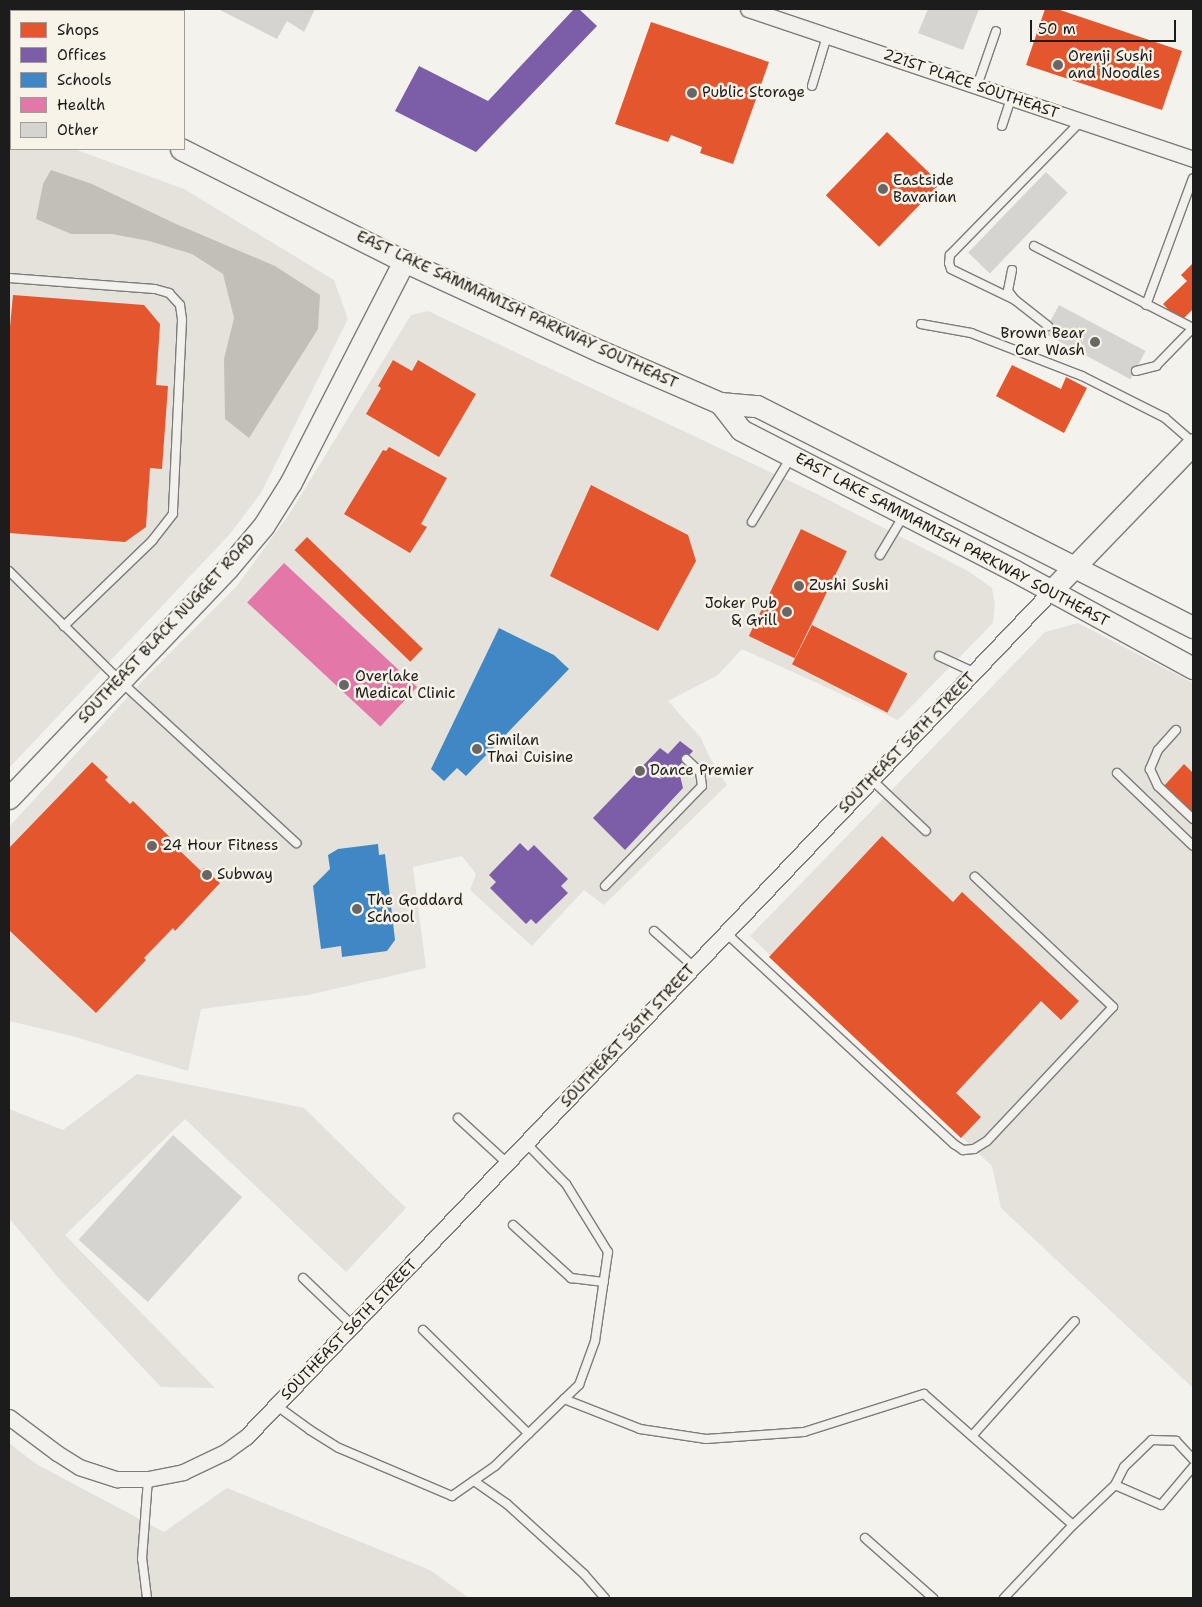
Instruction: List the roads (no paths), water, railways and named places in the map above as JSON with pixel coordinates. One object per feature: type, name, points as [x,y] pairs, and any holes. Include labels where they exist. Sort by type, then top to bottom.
[{"type":"main road","name":"EAST LAKE SAMMAMISH PARKWAY SOUTHEAST","points":[[184,150],[404,261],[600,351],[720,403],[757,406],[1193,627]]},
{"type":"main road","name":"SOUTHEAST BLACK NUGGET ROAD","points":[[9,798],[246,548],[280,502],[404,261]]},
{"type":"main road","name":"EAST LAKE SAMMAMISH PARKWAY SOUTHEAST","points":[[720,403],[741,430],[905,513],[1193,668]]},
{"type":"main road","name":"SOUTHEAST 56TH STREET","points":[[1051,590],[1193,443]]},
{"type":"street","name":"221ST PLACE SOUTHEAST","points":[[748,9],[1193,159]]},
{"type":"street","name":"SOUTHEAST 56TH STREET","points":[[9,1417],[79,1467],[117,1479],[148,1479],[183,1472],[225,1452],[246,1437],[508,1164],[1051,590]]},
{"type":"lane","points":[[977,86],[996,31]]},
{"type":"lane","points":[[812,86],[827,36]]},
{"type":"lane","points":[[1002,126],[1011,98]]},
{"type":"lane","points":[[1015,300],[951,269],[949,263],[950,255],[1081,121]]},
{"type":"lane","points":[[1146,305],[1193,178]]},
{"type":"lane","points":[[1034,246],[1193,328],[1156,366],[1136,371]]},
{"type":"lane","points":[[1012,270],[1008,292],[1015,300],[1048,326]]},
{"type":"lane","points":[[9,278],[155,289],[169,292],[180,305],[182,320],[174,514],[153,540],[64,626]]},
{"type":"lane","points":[[921,324],[971,333],[1082,376],[1164,418],[1193,443]]},
{"type":"lane","points":[[752,522],[791,456]]},
{"type":"lane","points":[[880,555],[905,513]]},
{"type":"lane","points":[[9,571],[119,680],[296,842]]},
{"type":"lane","points":[[939,656],[974,672]]},
{"type":"lane","points":[[1176,730],[1151,760],[1150,769],[1158,786],[1193,819]]},
{"type":"lane","points":[[605,886],[702,786],[700,772],[686,759]]},
{"type":"lane","points":[[1117,773],[1193,846]]},
{"type":"lane","points":[[872,780],[926,831]]},
{"type":"lane","points":[[726,933],[954,1144],[969,1150],[987,1141],[1113,1007],[975,877]]},
{"type":"lane","points":[[654,931],[694,967]]},
{"type":"lane","points":[[458,1118],[508,1164]]},
{"type":"lane","points":[[277,1406],[310,1430],[340,1448],[452,1496],[495,1466],[579,1385],[596,1341],[608,1252],[566,1184],[526,1144]]},
{"type":"lane","points":[[513,1225],[571,1278],[604,1282]]},
{"type":"lane","points":[[303,1278],[353,1326]]},
{"type":"lane","points":[[972,1436],[1076,1320]]},
{"type":"lane","points":[[423,1330],[529,1434]]},
{"type":"lane","points":[[564,1399],[640,1429],[706,1439],[804,1432],[924,1394],[1073,1525]]},
{"type":"lane","points":[[1004,1598],[1073,1525],[1115,1485],[1124,1467],[1152,1440],[1176,1442],[1193,1459]]},
{"type":"lane","points":[[1115,1485],[1161,1504],[1193,1467]]},
{"type":"lane","points":[[147,1598],[142,1559],[148,1479]]},
{"type":"lane","points":[[474,1481],[507,1504],[584,1574],[605,1598]]},
{"type":"lane","points":[[865,1538],[933,1598]]},
{"type":"place","name":"Orenji Sushi and Noodles","points":[[1058,65]]},
{"type":"place","name":"Public Storage","points":[[692,93]]},
{"type":"place","name":"Eastside Bavarian","points":[[883,189]]},
{"type":"place","name":"Brown Bear Car Wash","points":[[1095,342]]},
{"type":"place","name":"Zushi Sushi","points":[[799,586]]},
{"type":"place","name":"Joker Pub & Grill","points":[[787,612]]},
{"type":"place","name":"Overlake Medical Clinic","points":[[344,685]]},
{"type":"place","name":"Similan Thai Cuisine","points":[[477,749]]},
{"type":"place","name":"Dance Premier","points":[[640,771]]},
{"type":"place","name":"24 Hour Fitness","points":[[152,846]]},
{"type":"place","name":"Subway","points":[[207,875]]},
{"type":"place","name":"The Goddard School","points":[[357,909]]}]
